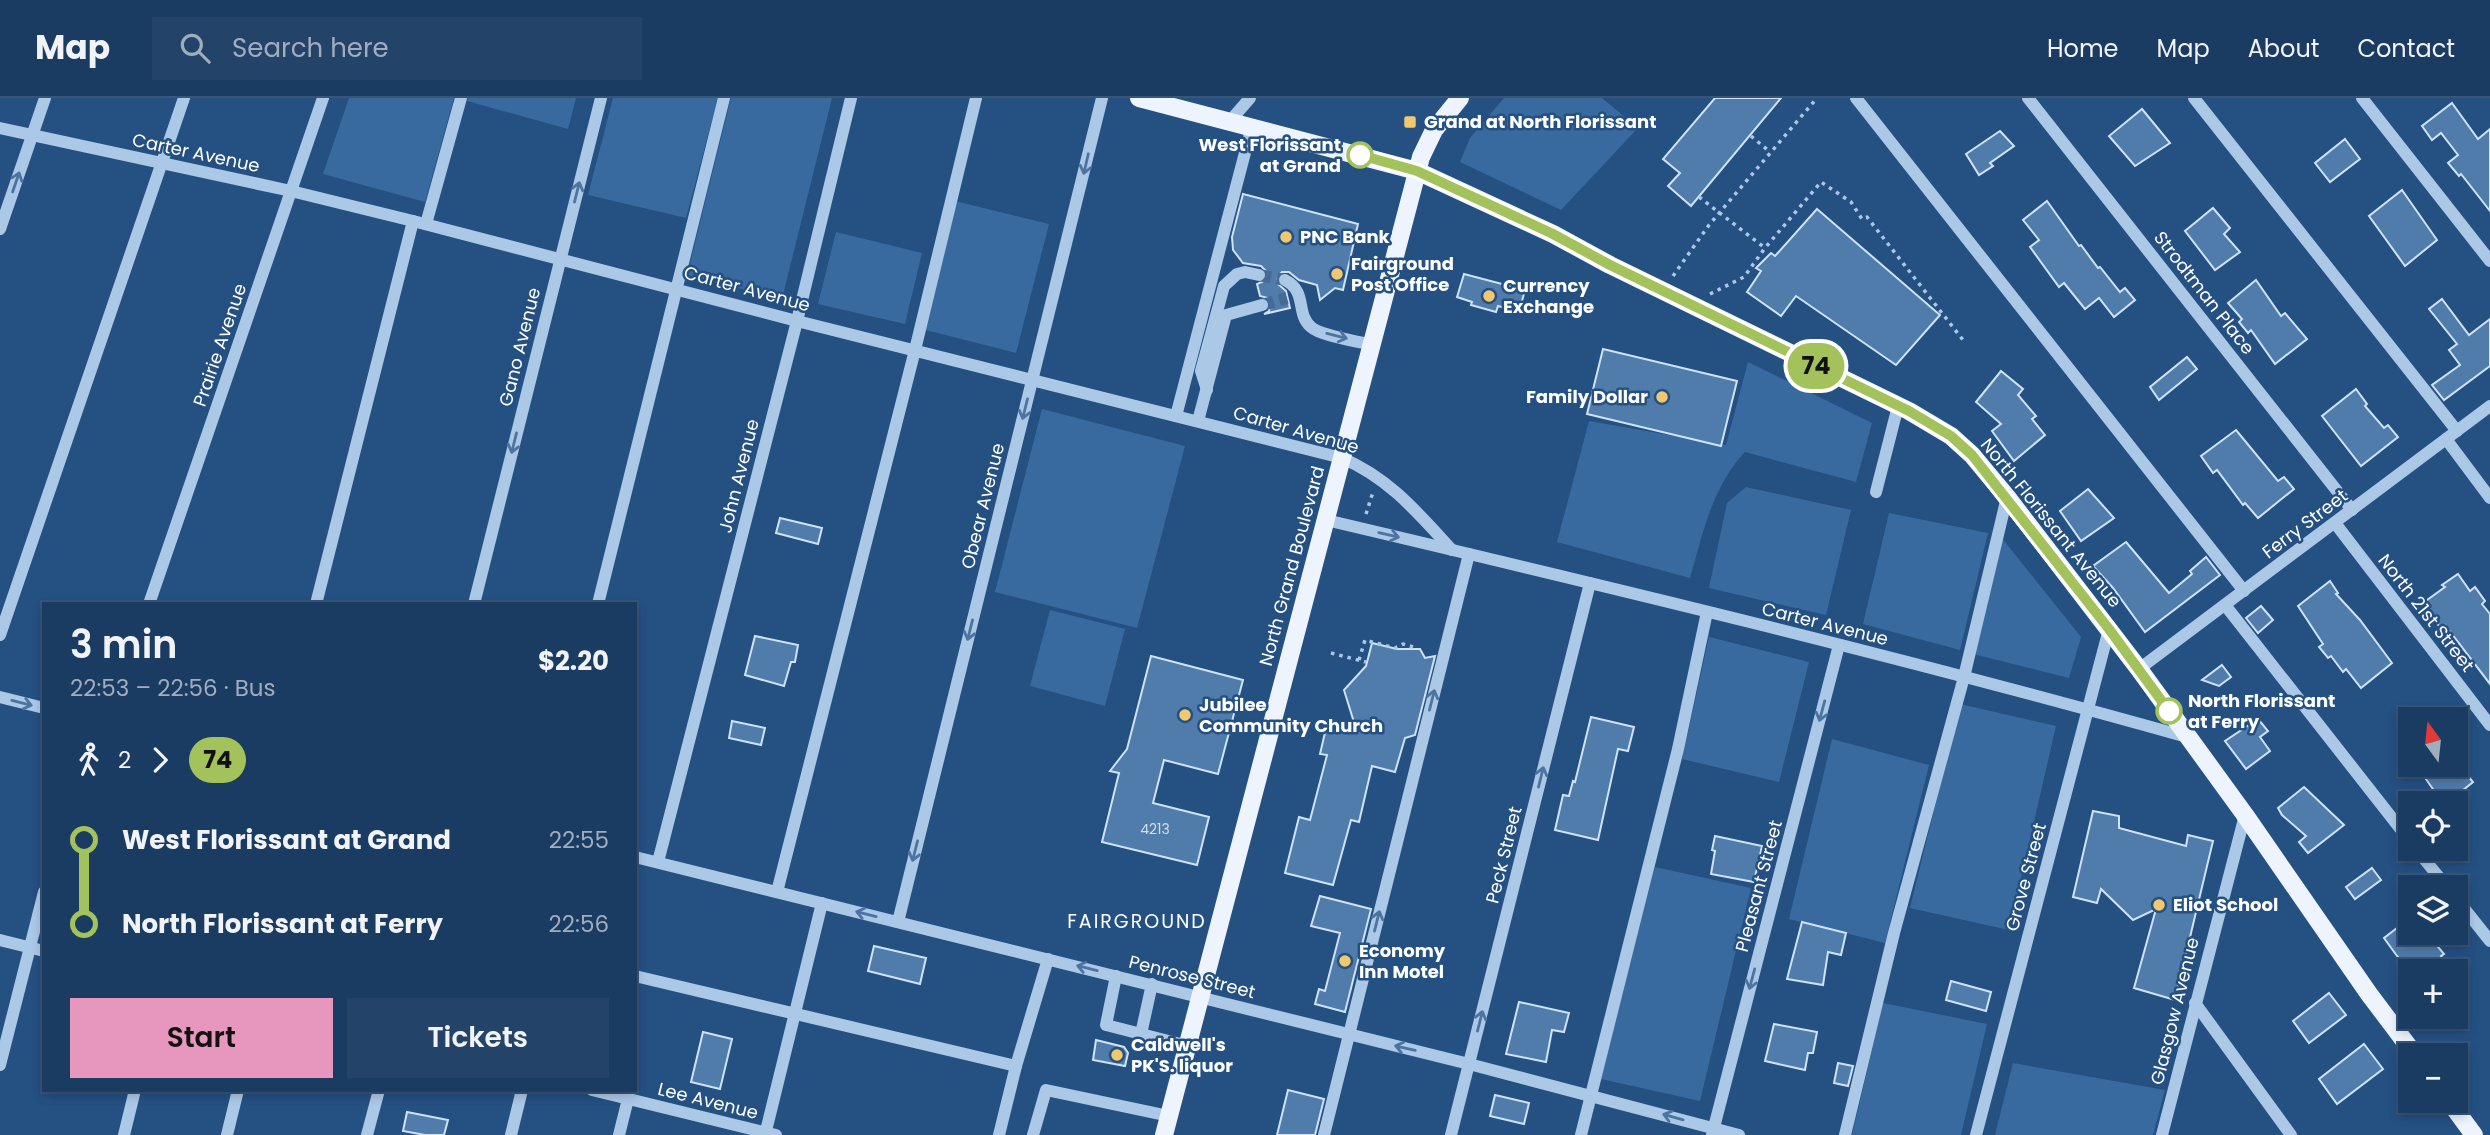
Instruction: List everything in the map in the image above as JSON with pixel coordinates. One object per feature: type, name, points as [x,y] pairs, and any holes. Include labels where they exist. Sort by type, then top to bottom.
[{"type":"main road","name":"North Florissant Avenue","points":[[1139,98],[1417,171],[1553,234],[1610,265],[1898,406],[1951,436],[1972,455],[2007,497],[2139,669],[2406,1043]]},
{"type":"main road","name":"North Grand Boulevard","points":[[1164,1135],[1417,171],[1430,137],[1460,98]]},
{"type":"main road","points":[[2458,1113],[2474,1135]]},
{"type":"street","points":[[0,229],[45,98]]},
{"type":"street","points":[[0,635],[184,98]]},
{"type":"street","name":"Prairie Avenue","points":[[150,602],[323,98]]},
{"type":"street","points":[[317,602],[419,223],[461,98]]},
{"type":"street","name":"Gano Avenue","points":[[475,602],[601,98]]},
{"type":"street","points":[[599,602],[724,98]]},
{"type":"street","name":"John Avenue","points":[[658,862],[797,321],[851,98]]},
{"type":"street","points":[[777,892],[976,98]]},
{"type":"street","name":"Obear Avenue","points":[[898,922],[1101,98]]},
{"type":"street","points":[[1230,121],[1250,98]]},
{"type":"street","points":[[1856,98],[2244,591]]},
{"type":"street","name":"Strodtman Place","points":[[2028,98],[2352,510]]},
{"type":"street","points":[[2194,98],[2457,431]]},
{"type":"street","points":[[2362,98],[2490,261]]},
{"type":"street","points":[[1176,416],[1252,126]]},
{"type":"street","name":"Carter Avenue","points":[[0,128],[291,191],[1342,458],[1364,468],[1394,489],[1452,550]]},
{"type":"street","points":[[1207,390],[1201,371],[1224,286],[1237,274],[1245,272],[1259,275]]},
{"type":"street","points":[[1285,280],[1293,285],[1294,299],[1305,320],[1315,330],[1371,345]]},
{"type":"street","points":[[1198,421],[1226,316],[1262,305]]},
{"type":"street","points":[[1876,492],[1898,406]]},
{"type":"street","name":"Ferry Street","points":[[2139,669],[2490,406]]},
{"type":"street","points":[[2446,439],[2490,498]]},
{"type":"street","points":[[1845,1135],[1894,933],[1964,677],[2007,497]]},
{"type":"street","name":"Carter Avenue","points":[[1326,520],[1839,645],[2188,737]]},
{"type":"street","name":"North 21st Street","points":[[2335,523],[2490,725]]},
{"type":"street","points":[[1324,1135],[1469,554]]},
{"type":"street","name":"Peck Street","points":[[1451,1135],[1590,583]]},
{"type":"street","points":[[2225,605],[2398,826]]},
{"type":"street","points":[[1581,1135],[1678,749],[1707,612]]},
{"type":"street","name":"Grove Street","points":[[1976,1135],[2109,629]]},
{"type":"street","name":"Pleasant Street","points":[[1713,1132],[1839,645]]},
{"type":"street","points":[[0,697],[42,708]]},
{"type":"street","name":"Glasgow Avenue","points":[[2162,1135],[2245,815]]},
{"type":"street","name":"Penrose Street","points":[[637,857],[1591,1095],[1713,1132],[1739,1135]]},
{"type":"street","points":[[2426,861],[2437,875]]},
{"type":"street","points":[[0,1065],[42,900]]},
{"type":"street","points":[[768,1134],[821,903]]},
{"type":"street","points":[[2468,913],[2490,940]]},
{"type":"street","points":[[0,940],[42,950]]},
{"type":"street","points":[[999,1135],[1016,1066],[1048,959]]},
{"type":"street","points":[[637,976],[1016,1066]]},
{"type":"street","points":[[1116,976],[1106,1025],[1188,1046]]},
{"type":"street","points":[[1141,1034],[1152,985]]},
{"type":"street","points":[[2195,1003],[2291,1135]]},
{"type":"street","points":[[1032,1135],[1046,1090],[1169,1115]]},
{"type":"street","points":[[124,1135],[135,1092]]},
{"type":"street","points":[[227,1135],[238,1092]]},
{"type":"street","points":[[367,1135],[378,1092]]},
{"type":"street","points":[[511,1135],[522,1092]]},
{"type":"street","name":"Lee Avenue","points":[[600,1092],[768,1134]]},
{"type":"street","points":[[619,1135],[628,1099]]},
{"type":"path","points":[[1674,276],[1718,213],[1817,98]]},
{"type":"path","points":[[1751,136],[1770,152]]},
{"type":"path","points":[[1710,294],[1744,277],[1821,182],[1851,202],[1862,219],[1867,217],[1963,340]]},
{"type":"path","points":[[1699,197],[1765,248]]},
{"type":"path","points":[[1365,516],[1373,492]]},
{"type":"path","points":[[1359,660],[1365,640],[1395,648],[1403,644],[1413,647]]},
{"type":"path","points":[[1331,653],[1366,662]]},
{"type":"shaded area","points":[[349,98],[454,98],[425,202],[323,174]]},
{"type":"shaded area","points":[[468,98],[576,98],[568,129],[467,101]]},
{"type":"shaded area","points":[[613,98],[718,98],[686,218],[588,195]]},
{"type":"shaded area","points":[[731,98],[832,98],[782,299],[687,275]]},
{"type":"shaded area","points":[[1504,98],[1602,98],[1638,128],[1561,210],[1460,162],[1470,138]]},
{"type":"shaded area","points":[[955,201],[1049,224],[1016,353],[922,329]]},
{"type":"shaded area","points":[[836,232],[922,253],[905,324],[818,304]]},
{"type":"shaded area","points":[[1748,362],[1872,423],[1856,482],[1745,452],[1724,480],[1717,495],[1704,528],[1690,578],[1557,542],[1589,421],[1726,445]]},
{"type":"shaded area","points":[[1042,409],[1185,446],[1137,628],[995,592]]},
{"type":"shaded area","points":[[1746,487],[1851,510],[1826,615],[1709,588],[1727,503]]},
{"type":"shaded area","points":[[1889,513],[1988,533],[1960,650],[1863,624]]},
{"type":"shaded area","points":[[2001,537],[2081,637],[2069,678],[1973,654]]},
{"type":"shaded area","points":[[1050,610],[1125,629],[1105,706],[1030,686]]},
{"type":"shaded area","points":[[1709,637],[1809,662],[1779,782],[1682,759]]},
{"type":"shaded area","points":[[1960,704],[2056,726],[2009,930],[1910,908]]},
{"type":"shaded area","points":[[1832,739],[1929,765],[1885,943],[1789,919]]},
{"type":"shaded area","points":[[1655,867],[1751,888],[1700,1101],[1601,1079]]},
{"type":"shaded area","points":[[1883,1003],[1987,1024],[1961,1135],[1852,1135]]},
{"type":"shaded area","points":[[2013,1063],[2165,1090],[2153,1135],[1995,1135]]},
{"type":"building","points":[[1715,98],[1781,98],[1691,206],[1668,186],[1680,173],[1663,159]]},
{"type":"building","points":[[2452,103],[2478,139],[2490,129],[2490,211],[2461,174],[2459,176],[2448,163],[2458,155],[2441,133],[2432,140],[2422,126]]},
{"type":"building","points":[[2142,109],[2170,143],[2135,166],[2109,136]]},
{"type":"building","points":[[2000,131],[2014,146],[1990,163],[1993,166],[1979,175],[1966,154]]},
{"type":"building","points":[[2345,139],[2360,159],[2330,182],[2315,163]]},
{"type":"building","points":[[2402,190],[2437,240],[2405,266],[2369,216]]},
{"type":"building","points":[[1243,194],[1358,224],[1343,290],[1335,288],[1320,300],[1317,285],[1299,280],[1289,272],[1282,272],[1277,283],[1286,291],[1290,308],[1264,314],[1269,311],[1271,303],[1268,298],[1260,296],[1257,284],[1266,280],[1267,272],[1261,266],[1243,263],[1233,250],[1232,237]]},
{"type":"building","points":[[2047,201],[2098,268],[2100,267],[2120,292],[2125,288],[2135,300],[2114,317],[2099,298],[2085,309],[2064,283],[2059,287],[2030,247],[2039,240],[2023,220]]},
{"type":"building","points":[[2213,208],[2230,228],[2224,234],[2240,252],[2215,270],[2185,231]]},
{"type":"building","points":[[1817,209],[1940,315],[1896,365],[1796,296],[1781,316],[1747,292],[1761,271],[1756,268],[1771,253],[1775,256]]},
{"type":"building","points":[[1464,274],[1525,290],[1519,312],[1498,306],[1496,312],[1471,305],[1472,302],[1457,297]]},
{"type":"building","points":[[2256,280],[2281,316],[2285,313],[2307,339],[2275,364],[2251,330],[2248,333],[2239,322],[2242,319],[2228,303]]},
{"type":"building","points":[[2442,299],[2469,335],[2490,319],[2490,366],[2444,400],[2432,385],[2460,365],[2449,350],[2457,344],[2429,309]]},
{"type":"building","name":"Family Dollar","points":[[1603,349],[1737,381],[1721,446],[1587,414]]},
{"type":"building","points":[[2187,357],[2197,369],[2159,400],[2150,387]]},
{"type":"building","points":[[2001,371],[2023,389],[2018,395],[2036,416],[2032,419],[2045,435],[2014,461],[1992,431],[2001,424],[1976,402]]},
{"type":"building","points":[[2356,389],[2367,404],[2365,406],[2384,428],[2388,425],[2398,437],[2361,466],[2322,416]]},
{"type":"building","points":[[2236,430],[2278,481],[2284,477],[2294,489],[2258,518],[2245,503],[2243,505],[2217,470],[2213,473],[2201,456]]},
{"type":"building","points":[[2088,489],[2114,518],[2081,541],[2060,511]]},
{"type":"building","points":[[780,518],[822,528],[818,544],[776,533]]},
{"type":"building","points":[[2126,542],[2169,593],[2192,574],[2190,571],[2206,557],[2220,575],[2145,632],[2093,566]]},
{"type":"building","points":[[2458,574],[2470,591],[2475,587],[2485,601],[2482,604],[2490,614],[2490,684],[2445,625],[2441,629],[2423,603]]},
{"type":"building","points":[[2330,581],[2338,593],[2336,594],[2360,620],[2392,663],[2361,688],[2346,669],[2343,672],[2331,656],[2328,658],[2319,647],[2323,644],[2298,606]]},
{"type":"building","points":[[2261,606],[2273,620],[2258,633],[2246,618]]},
{"type":"building","points":[[755,636],[798,645],[795,662],[791,662],[784,686],[745,675]]},
{"type":"building","points":[[1372,643],[1397,649],[1420,649],[1425,658],[1435,656],[1415,735],[1405,738],[1395,772],[1372,766],[1359,822],[1351,820],[1333,885],[1285,873],[1299,817],[1310,820],[1327,755],[1320,754],[1327,724],[1357,732],[1344,690],[1366,666]]},
{"type":"building","points":[[1151,656],[1243,680],[1218,774],[1164,760],[1153,803],[1209,817],[1197,865],[1102,842],[1119,773],[1110,771],[1127,749]]},
{"type":"building","points":[[2222,665],[2231,677],[2219,686],[2202,680]]},
{"type":"building","points":[[1591,717],[1634,727],[1628,751],[1618,749],[1598,840],[1555,830],[1563,795],[1569,796],[1573,781],[1575,782]]},
{"type":"building","points":[[2258,719],[2268,731],[2260,737],[2270,751],[2246,769],[2225,741]]},
{"type":"building","points":[[732,721],[765,728],[761,745],[729,738]]},
{"type":"building","points":[[2468,776],[2473,782],[2462,791],[2434,791],[2424,777]]},
{"type":"building","points":[[2304,787],[2344,825],[2308,853],[2299,842],[2306,836],[2282,815],[2278,808]]},
{"type":"building","name":"Eliot School","points":[[2093,811],[2119,816],[2119,828],[2186,846],[2188,835],[2213,841],[2175,1000],[2134,988],[2156,909],[2133,920],[2101,889],[2097,903],[2073,897]]},
{"type":"building","points":[[1715,836],[1762,846],[1754,882],[1711,874]]},
{"type":"building","points":[[2372,868],[2381,880],[2355,899],[2346,887]]},
{"type":"building","name":"Economy Inn Motel","points":[[1320,896],[1371,909],[1345,1012],[1315,1004],[1319,989],[1325,991],[1340,933],[1311,926]]},
{"type":"building","points":[[1802,922],[1846,933],[1841,955],[1828,952],[1823,985],[1787,979]]},
{"type":"building","points":[[2398,927],[2398,945],[2437,945],[2444,954],[2441,956],[2443,959],[2400,959],[2384,938]]},
{"type":"building","points":[[874,946],[926,958],[920,984],[868,971]]},
{"type":"building","points":[[1951,981],[1991,992],[1986,1011],[1946,1000]]},
{"type":"building","points":[[2329,993],[2346,1015],[2309,1043],[2293,1021]]},
{"type":"building","points":[[1519,1002],[1569,1013],[1564,1032],[1552,1030],[1546,1062],[1506,1054]]},
{"type":"building","points":[[1774,1024],[1817,1032],[1813,1053],[1808,1053],[1805,1070],[1765,1061]]},
{"type":"building","points":[[703,1032],[732,1039],[720,1089],[691,1082]]},
{"type":"building","points":[[1096,1040],[1124,1047],[1128,1053],[1125,1066],[1093,1060]]},
{"type":"building","points":[[2364,1044],[2383,1069],[2337,1104],[2319,1079]]},
{"type":"building","points":[[1838,1063],[1853,1066],[1848,1086],[1834,1083]]},
{"type":"building","points":[[1288,1090],[1324,1099],[1315,1135],[1277,1135]]},
{"type":"building","points":[[1495,1095],[1529,1103],[1524,1124],[1490,1116]]},
{"type":"building","points":[[407,1112],[448,1120],[444,1135],[403,1131]]},
{"type":"tunnel","points":[[1259,275],[1285,280]]},
{"type":"tunnel","points":[[1262,305],[1287,298]]},
{"type":"bus line","name":"74","points":[[1360,155],[1417,171],[1553,234],[1610,265],[1909,411],[1951,436],[1972,455],[2007,497],[2169,711]]},
{"type":"place","name":"Grand at North Florissant","points":[[1410,122]]},
{"type":"place","name":"West Florissant at Grand","points":[[1360,155]]},
{"type":"place","name":"PNC Bank","points":[[1286,237]]},
{"type":"place","name":"Fairground Post Office","points":[[1337,274]]},
{"type":"place","name":"Currency Exchange","points":[[1489,296]]},
{"type":"place","name":"Family Dollar","points":[[1662,397]]},
{"type":"place","name":"North Florissant at Ferry","points":[[2169,711]]},
{"type":"place","name":"Jubilee Community Church","points":[[1185,715]]},
{"type":"place","name":"Eliot School","points":[[2159,905]]},
{"type":"place","name":"Economy Inn Motel","points":[[1345,961]]},
{"type":"place","name":"Caldwell's PK'S. liquor","points":[[1117,1055]]},
{"type":"district","name":"FAIRGROUND","points":[[1137,921]]}]
